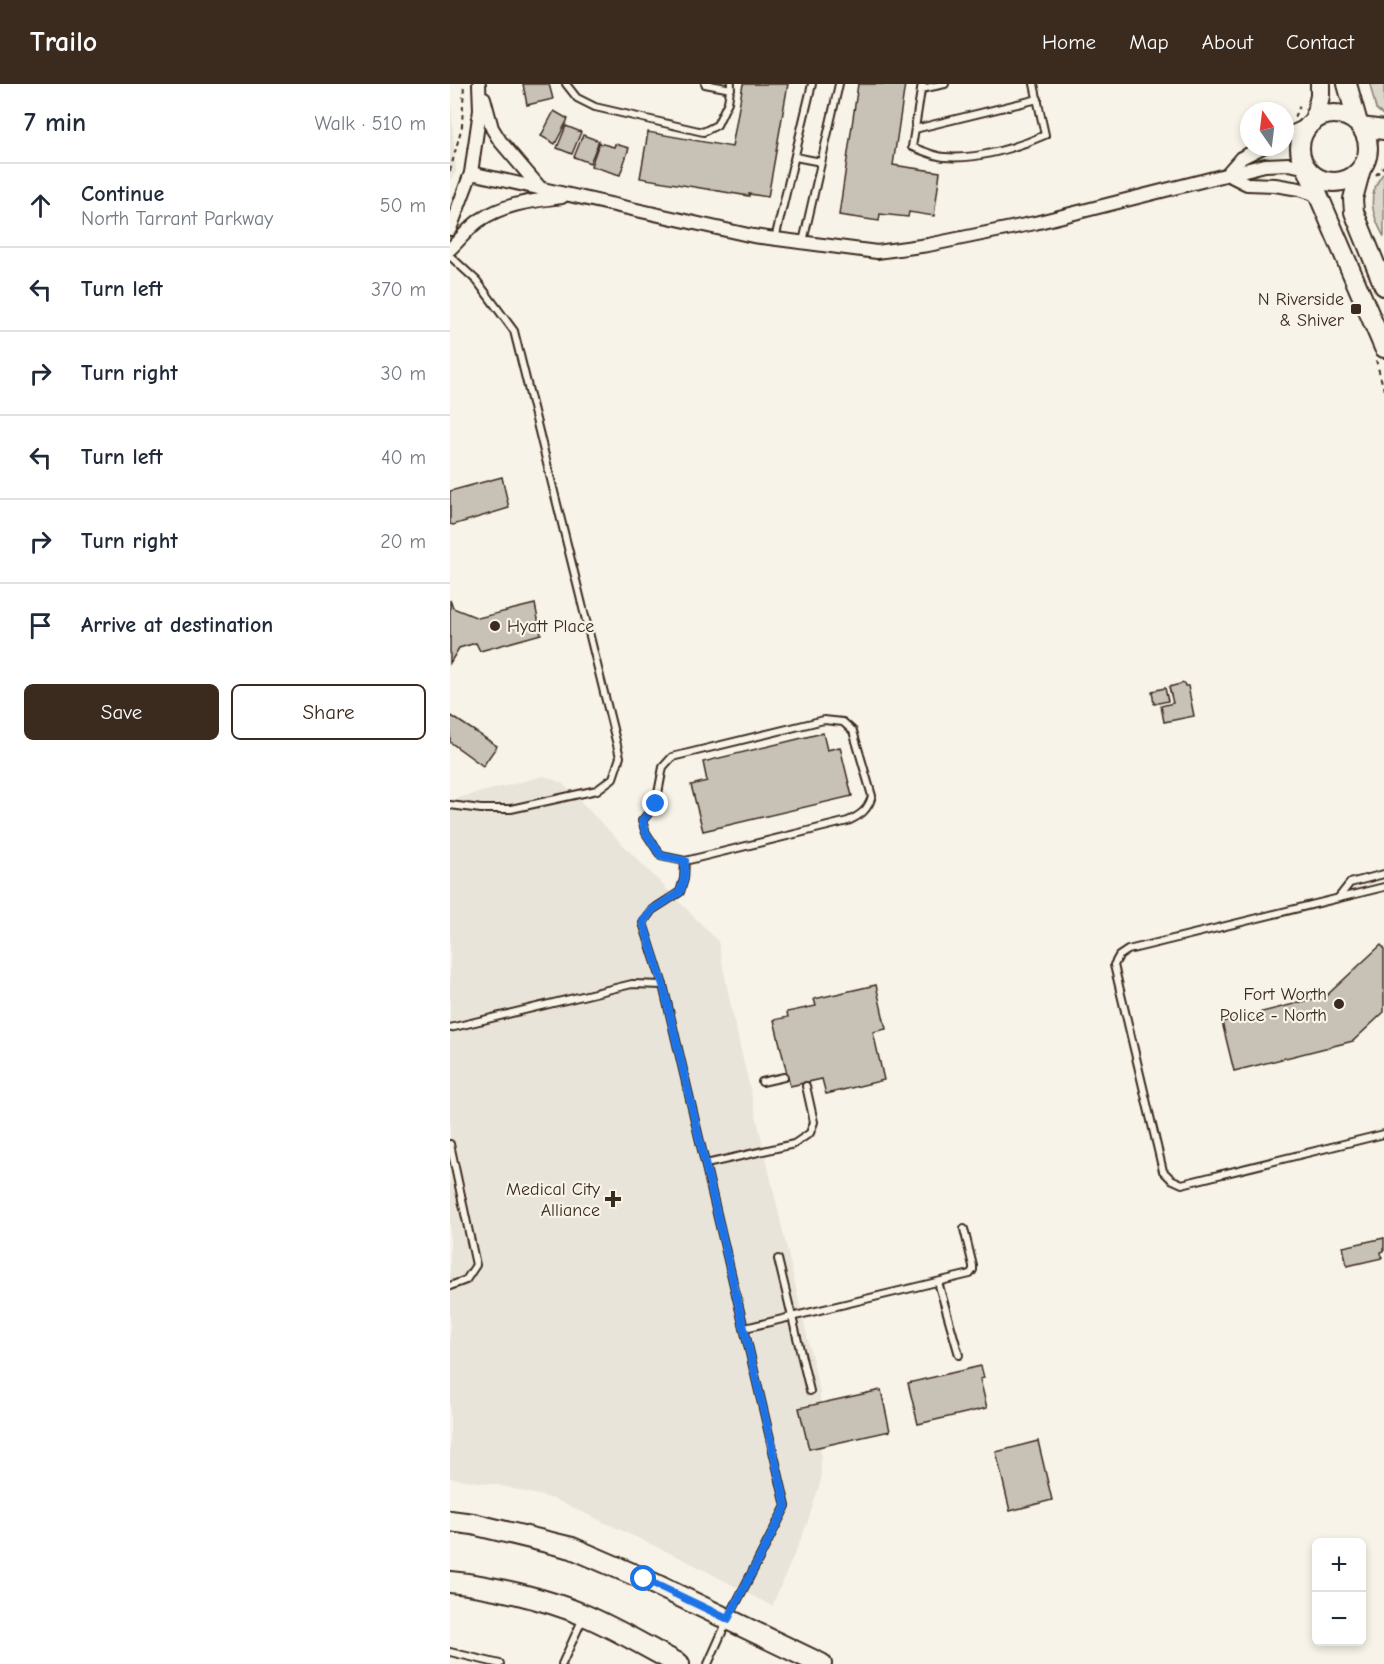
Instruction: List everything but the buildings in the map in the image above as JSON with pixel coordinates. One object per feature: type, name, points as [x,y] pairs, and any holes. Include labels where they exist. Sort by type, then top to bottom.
[{"type":"main road","points":[[1320,84],[1320,96],[1312,123],[1301,140],[1300,150],[1384,348]]},
{"type":"main road","points":[[1347,84],[1359,125],[1368,142],[1366,171]]},
{"type":"main road","points":[[1312,123],[1329,114],[1340,114],[1349,117],[1359,125],[1384,130]]},
{"type":"main road","points":[[1384,150],[1366,171],[1353,199],[1354,212],[1384,286]]},
{"type":"main road","points":[[1307,168],[1315,176],[1335,182],[1366,171]]},
{"type":"main road","points":[[450,1521],[473,1524],[572,1548],[644,1579],[821,1664]]},
{"type":"main road","points":[[450,1581],[528,1597],[584,1615],[679,1664]]},
{"type":"street","points":[[450,230],[471,173],[480,110],[479,84]]},
{"type":"street","points":[[479,84],[492,128],[500,141],[541,189]]},
{"type":"street","points":[[1294,132],[1312,123]]},
{"type":"street","points":[[1227,174],[1244,156]]},
{"type":"street","points":[[471,173],[741,234],[877,252],[928,245],[1035,223],[1276,163],[1307,168]]},
{"type":"street","points":[[1227,174],[1247,184],[1275,185],[1299,189],[1320,196]]},
{"type":"street","points":[[450,249],[479,220],[500,209],[514,203],[570,196]]},
{"type":"lane","points":[[566,84],[577,98],[595,107],[703,132],[717,124],[728,102],[731,86],[705,84]]},
{"type":"lane","points":[[775,239],[812,84]]},
{"type":"lane","points":[[803,243],[839,84]]},
{"type":"lane","points":[[945,84],[921,87],[912,147],[943,157],[979,155],[1030,142],[1046,135],[1034,84]]},
{"type":"lane","points":[[915,129],[1038,99]]},
{"type":"lane","points":[[795,157],[821,162]]},
{"type":"lane","points":[[450,256],[477,281],[514,331],[620,758],[613,778],[597,790],[511,809],[481,809],[450,805]]},
{"type":"lane","points":[[824,720],[843,722],[853,731],[872,796],[869,806],[860,816],[848,821],[685,861],[661,856],[646,833],[642,821],[656,804],[663,767],[672,757],[824,720]]},
{"type":"lane","points":[[685,861],[684,879],[680,892],[652,910],[643,922],[663,985],[786,1506],[728,1619],[708,1664]]},
{"type":"lane","points":[[1339,898],[1350,883],[1384,874]]},
{"type":"lane","points":[[1384,886],[1128,950],[1119,956],[1114,965],[1163,1171],[1171,1179],[1182,1184],[1384,1134]]},
{"type":"lane","points":[[450,1028],[632,984],[663,985]]},
{"type":"lane","points":[[762,1082],[784,1077]]},
{"type":"lane","points":[[706,1164],[794,1144],[810,1133],[814,1122],[806,1086]]},
{"type":"lane","points":[[450,1144],[476,1265],[466,1280],[450,1286]]},
{"type":"lane","points":[[744,1328],[970,1274],[973,1270],[964,1229]]},
{"type":"lane","points":[[778,1259],[810,1391]]},
{"type":"lane","points":[[938,1282],[958,1355]]},
{"type":"lane","points":[[562,1664],[584,1615]]},
{"type":"lane","points":[[450,1652],[500,1664]]},
{"type":"path","points":[[450,171],[462,126],[464,84]]},
{"type":"path","points":[[1294,116],[1302,103]]},
{"type":"path","points":[[1366,171],[1384,166]]},
{"type":"shaded area","points":[[1370,84],[1384,84],[1384,116],[1376,109]]},
{"type":"shaded area","points":[[450,90],[456,172],[450,180]]},
{"type":"shaded area","points":[[1384,172],[1384,237],[1372,204],[1378,180]]},
{"type":"shaded area","name":"Medical City Alliance","points":[[544,776],[562,783],[718,941],[731,1007],[820,1392],[821,1480],[806,1527],[772,1606],[689,1562],[554,1499],[498,1485],[450,1478],[450,800]]},
{"type":"place","name":"N Riverside & Shiver","points":[[1356,309]]},
{"type":"place","name":"Hyatt Place","points":[[495,626]]},
{"type":"place","name":"Fort Worth Police - North","points":[[1339,1004]]},
{"type":"place","name":"Medical City Alliance","points":[[613,1199]]},
{"type":"route","points":[[644,1579],[728,1619],[786,1506],[663,985],[643,922],[652,910],[680,892],[684,879],[685,861],[661,856],[646,833],[642,821],[656,804]]}]
